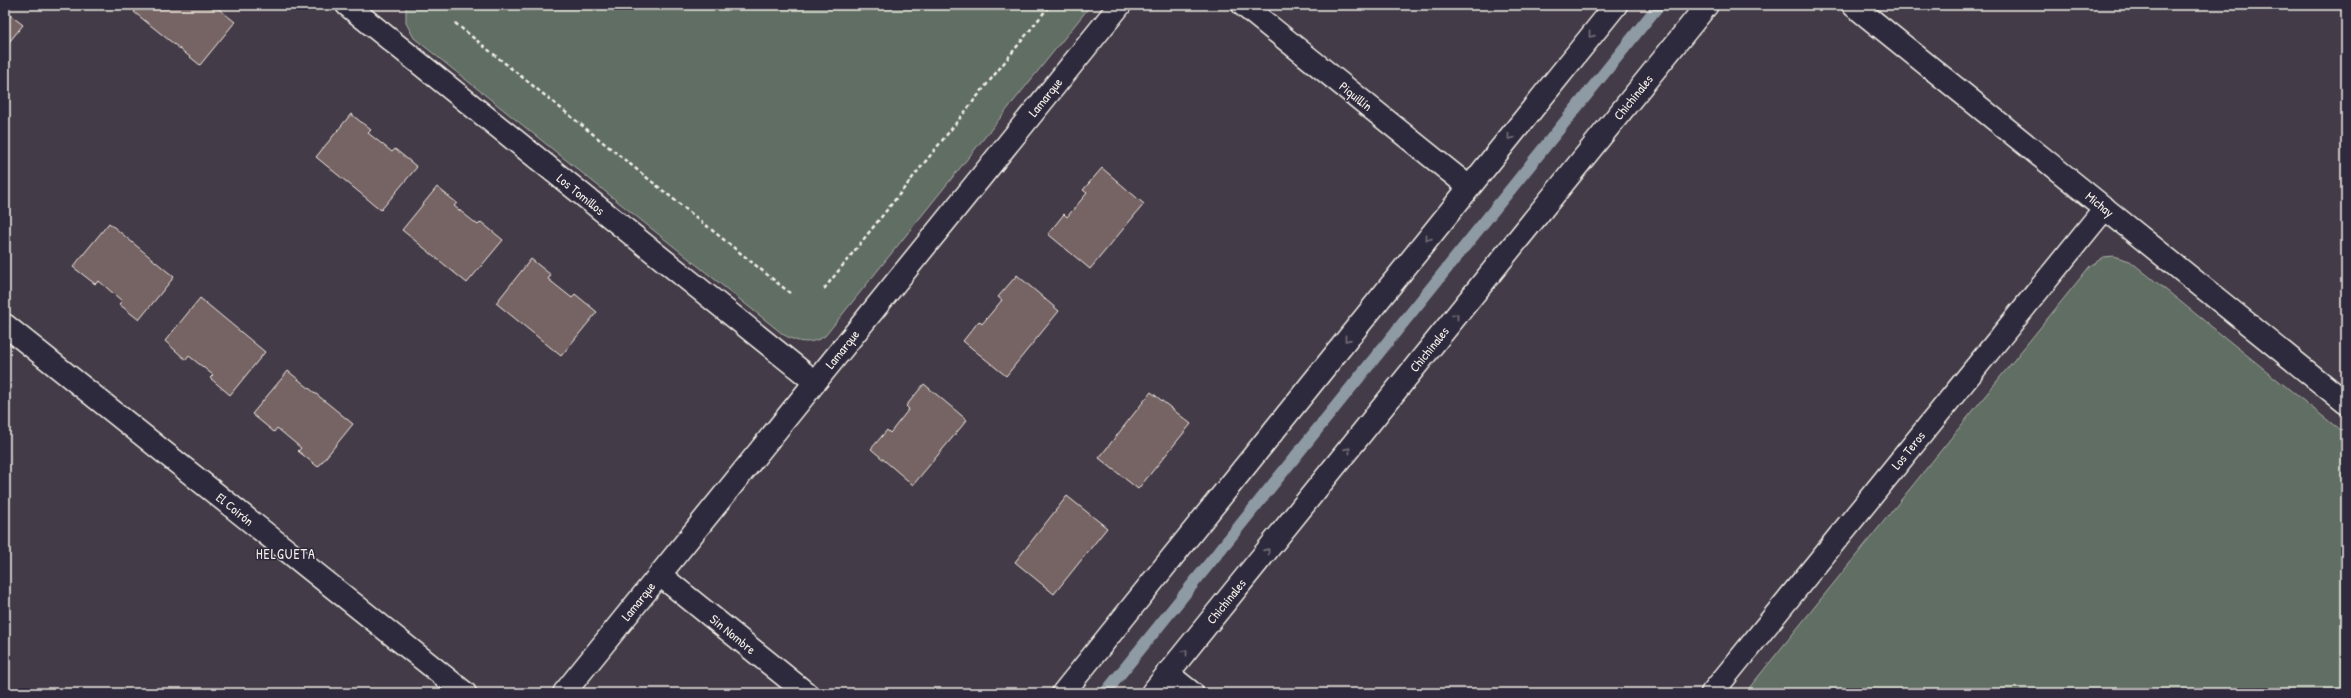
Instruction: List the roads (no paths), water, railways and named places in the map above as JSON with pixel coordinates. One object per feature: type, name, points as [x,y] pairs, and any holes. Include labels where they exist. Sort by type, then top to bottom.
[{"type":"street","name":"Los Tomillos","points":[[347,5],[371,12],[815,382]]},
{"type":"street","name":"Lamarque","points":[[564,693],[1120,5]]},
{"type":"street","name":"Piquillín","points":[[1243,5],[1469,187]]},
{"type":"street","points":[[1063,693],[1616,5]]},
{"type":"street","name":"Chichinales","points":[[1152,693],[1707,5]]},
{"type":"street","name":"Michay","points":[[1853,5],[2346,403]]},
{"type":"street","name":"Los Teros","points":[[1712,693],[2105,208]]},
{"type":"street","name":"El Coirón","points":[[5,325],[465,693]]},
{"type":"street","name":"Sin Nombre","points":[[660,575],[806,693]]},
{"type":"street","points":[[1168,673],[1192,693]]},
{"type":"waterway","points":[[1105,693],[1659,5]]},
{"type":"district","name":"HELGUETA","points":[[286,553]]}]
